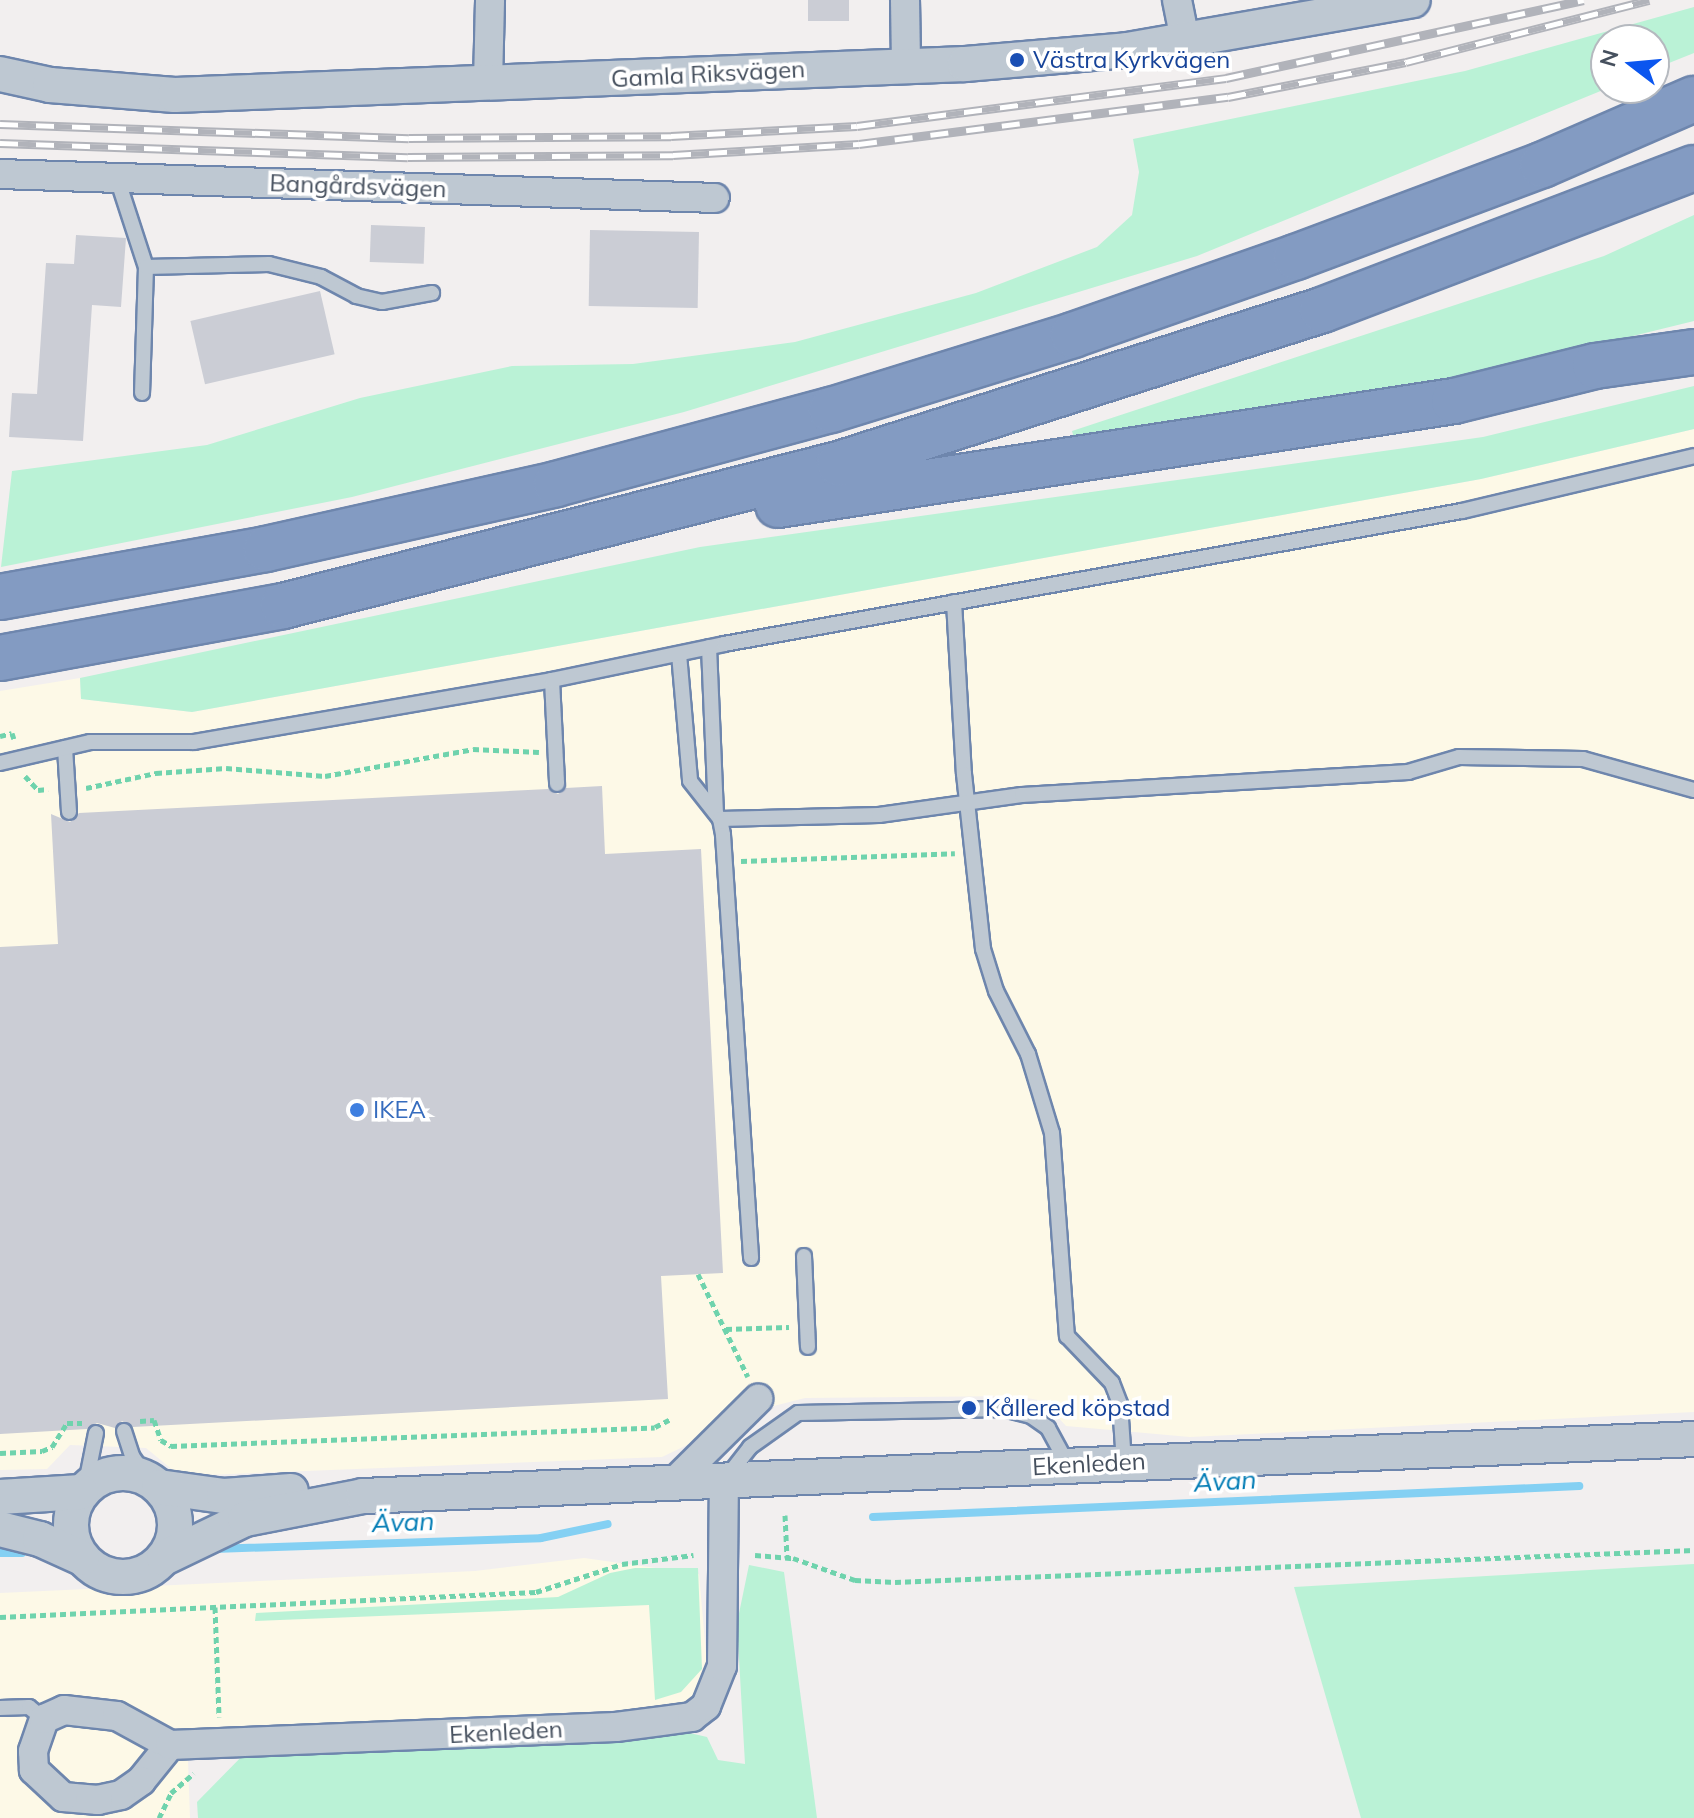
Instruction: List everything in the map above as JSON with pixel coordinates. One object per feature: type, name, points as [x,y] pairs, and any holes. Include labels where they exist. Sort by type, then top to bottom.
[{"type":"highway","points":[[0,597],[266,549],[495,498],[831,410],[1073,335],[1296,257],[1542,165],[1694,99]]},
{"type":"highway","points":[[0,658],[283,606],[839,464],[1117,378],[1322,310],[1694,168]]},
{"type":"highway","points":[[1614,364],[1694,338]]},
{"type":"highway","points":[[565,536],[1438,403],[1614,364],[1694,352]]},
{"type":"street","points":[[488,83],[490,0]]},
{"type":"street","points":[[905,0],[906,67]]},
{"type":"street","points":[[1177,0],[1185,40]]},
{"type":"street","name":"Gamla Riksvägen","points":[[0,74],[50,85],[175,95],[906,67],[1072,56],[1185,40],[1330,7],[1413,0]]},
{"type":"street","name":"Bangårdsvägen","points":[[0,174],[715,198]]},
{"type":"street","points":[[673,1483],[758,1399]]},
{"type":"street","name":"Ekenleden","points":[[0,1529],[40,1539],[82,1558],[93,1569],[123,1577],[138,1575],[209,1531],[245,1519],[363,1496],[1694,1439]]},
{"type":"street","name":"Ekenleden","points":[[0,1497],[83,1490],[112,1473],[224,1496],[311,1490],[363,1496]]},
{"type":"street","name":"Ekenleden","points":[[44,1719],[64,1710],[98,1710],[137,1725],[170,1745],[220,1746],[653,1725],[692,1717],[710,1699],[722,1666],[724,1481]]},
{"type":"street","points":[[154,1483],[174,1514],[171,1544],[164,1558]]},
{"type":"street","points":[[82,1558],[70,1518],[83,1490]]},
{"type":"street","points":[[44,1719],[33,1751],[34,1770],[63,1797],[98,1800],[121,1795],[141,1781],[170,1745]]},
{"type":"lane","points":[[117,178],[146,267],[142,393]]},
{"type":"lane","points":[[146,267],[269,264],[321,277],[356,296],[382,302],[432,293]]},
{"type":"lane","points":[[0,763],[90,742],[194,742],[552,680],[709,647],[1476,508],[1694,456]]},
{"type":"lane","points":[[954,602],[967,806],[983,949],[996,991],[1028,1054],[1052,1133],[1067,1336],[1112,1383],[1120,1404],[1124,1463]]},
{"type":"lane","points":[[709,647],[729,959],[737,996],[751,1258]]},
{"type":"lane","points":[[679,654],[690,781],[718,816]]},
{"type":"lane","points":[[552,680],[557,784]]},
{"type":"lane","points":[[65,748],[69,812]]},
{"type":"lane","points":[[718,816],[879,815],[967,806],[1022,795],[1408,772],[1459,757],[1583,759],[1694,790]]},
{"type":"lane","points":[[804,1256],[808,1347]]},
{"type":"lane","points":[[724,1481],[750,1447],[798,1413],[1003,1409],[1031,1416],[1048,1428],[1068,1465]]},
{"type":"lane","points":[[124,1426],[132,1456],[154,1483]]},
{"type":"lane","points":[[83,1490],[96,1427]]},
{"type":"lane","points":[[0,1708],[29,1707],[44,1719]]},
{"type":"path","points":[[0,736],[12,733],[15,743]]},
{"type":"path","points":[[81,788],[201,770],[325,776],[473,749],[556,754]]},
{"type":"path","points":[[23,772],[38,790],[54,789]]},
{"type":"path","points":[[736,861],[959,852]]},
{"type":"path","points":[[698,1274],[758,1399]]},
{"type":"path","points":[[726,1329],[807,1327]]},
{"type":"path","points":[[124,1426],[154,1420],[161,1440],[171,1446],[655,1427],[669,1420]]},
{"type":"path","points":[[0,1453],[42,1451],[52,1447],[67,1423],[96,1427]]},
{"type":"path","points":[[785,1515],[787,1558]]},
{"type":"path","points":[[755,1555],[787,1558],[855,1580],[895,1582],[1694,1550]]},
{"type":"path","points":[[0,1617],[536,1592],[622,1564],[693,1555]]},
{"type":"path","points":[[159,1818],[182,1781],[220,1763],[215,1607]]},
{"type":"shaded area","points":[[1694,429],[1694,1412],[1190,1437],[1066,1426],[1043,1401],[1017,1396],[805,1398],[762,1409],[662,1457],[180,1476],[146,1448],[70,1445],[47,1469],[0,1470],[0,691],[80,678],[81,699],[192,712],[1481,479]]},
{"type":"shaded area","points":[[584,1558],[699,1574],[707,1665],[700,1691],[680,1707],[203,1731],[188,1760],[190,1818],[0,1818],[0,1593],[475,1571]]},
{"type":"green space","points":[[1694,7],[1694,53],[1670,63],[1670,24],[1633,24]]},
{"type":"green space","points":[[1590,36],[1590,95],[1197,256],[684,412],[352,497],[1,567],[12,471],[207,445],[360,398],[512,366],[633,364],[795,342],[976,293],[1097,247],[1132,215],[1139,172],[1133,139],[1465,71]]},
{"type":"green space","points":[[1694,215],[1694,321],[1421,388],[1077,449],[1072,431],[1604,256]]},
{"type":"green space","points":[[1694,386],[1694,429],[1481,479],[192,712],[81,699],[80,678],[700,547],[1483,437]]},
{"type":"green space","points":[[1694,1564],[1694,1818],[1361,1818],[1294,1587]]},
{"type":"green space","points":[[749,1565],[784,1572],[817,1818],[198,1818],[197,1802],[251,1747],[681,1731],[707,1737],[718,1760],[745,1764],[737,1623]]},
{"type":"green space","points":[[635,1568],[698,1568],[702,1669],[681,1692],[655,1700],[649,1605],[255,1621],[256,1613],[558,1597],[610,1573]]},
{"type":"building","points":[[808,0],[849,0],[849,21],[808,21]]},
{"type":"building","points":[[371,225],[425,227],[424,264],[370,262]]},
{"type":"building","points":[[590,230],[699,232],[698,308],[589,306]]},
{"type":"building","points":[[76,235],[126,238],[121,307],[92,305],[83,441],[9,437],[12,393],[37,394],[46,263],[74,264]]},
{"type":"building","points":[[320,291],[335,354],[205,384],[190,321]]},
{"type":"building","name":"IKEA","points":[[602,786],[605,854],[701,849],[723,1273],[661,1276],[668,1399],[133,1427],[122,1421],[115,1428],[97,1423],[87,1429],[0,1434],[0,947],[58,944],[51,814],[70,822],[79,813],[548,789],[558,794],[566,788]]},
{"type":"waterway","name":"Ävan","points":[[873,1517],[1579,1486]]},
{"type":"waterway","name":"Ävan","points":[[214,1549],[541,1538],[608,1524]]},
{"type":"waterway","name":"Ävan","points":[[0,1553],[22,1553]]},
{"type":"railway","points":[[0,124],[409,138],[671,136],[857,126],[1226,78],[1584,0]]},
{"type":"railway","points":[[0,143],[408,157],[673,155],[859,144],[1228,97],[1406,62],[1649,0]]},
{"type":"place","name":"Västra Kyrkvägen","points":[[1017,60]]},
{"type":"place","name":"IKEA","points":[[357,1110]]},
{"type":"place","name":"Kållered köpstad","points":[[969,1408]]}]
